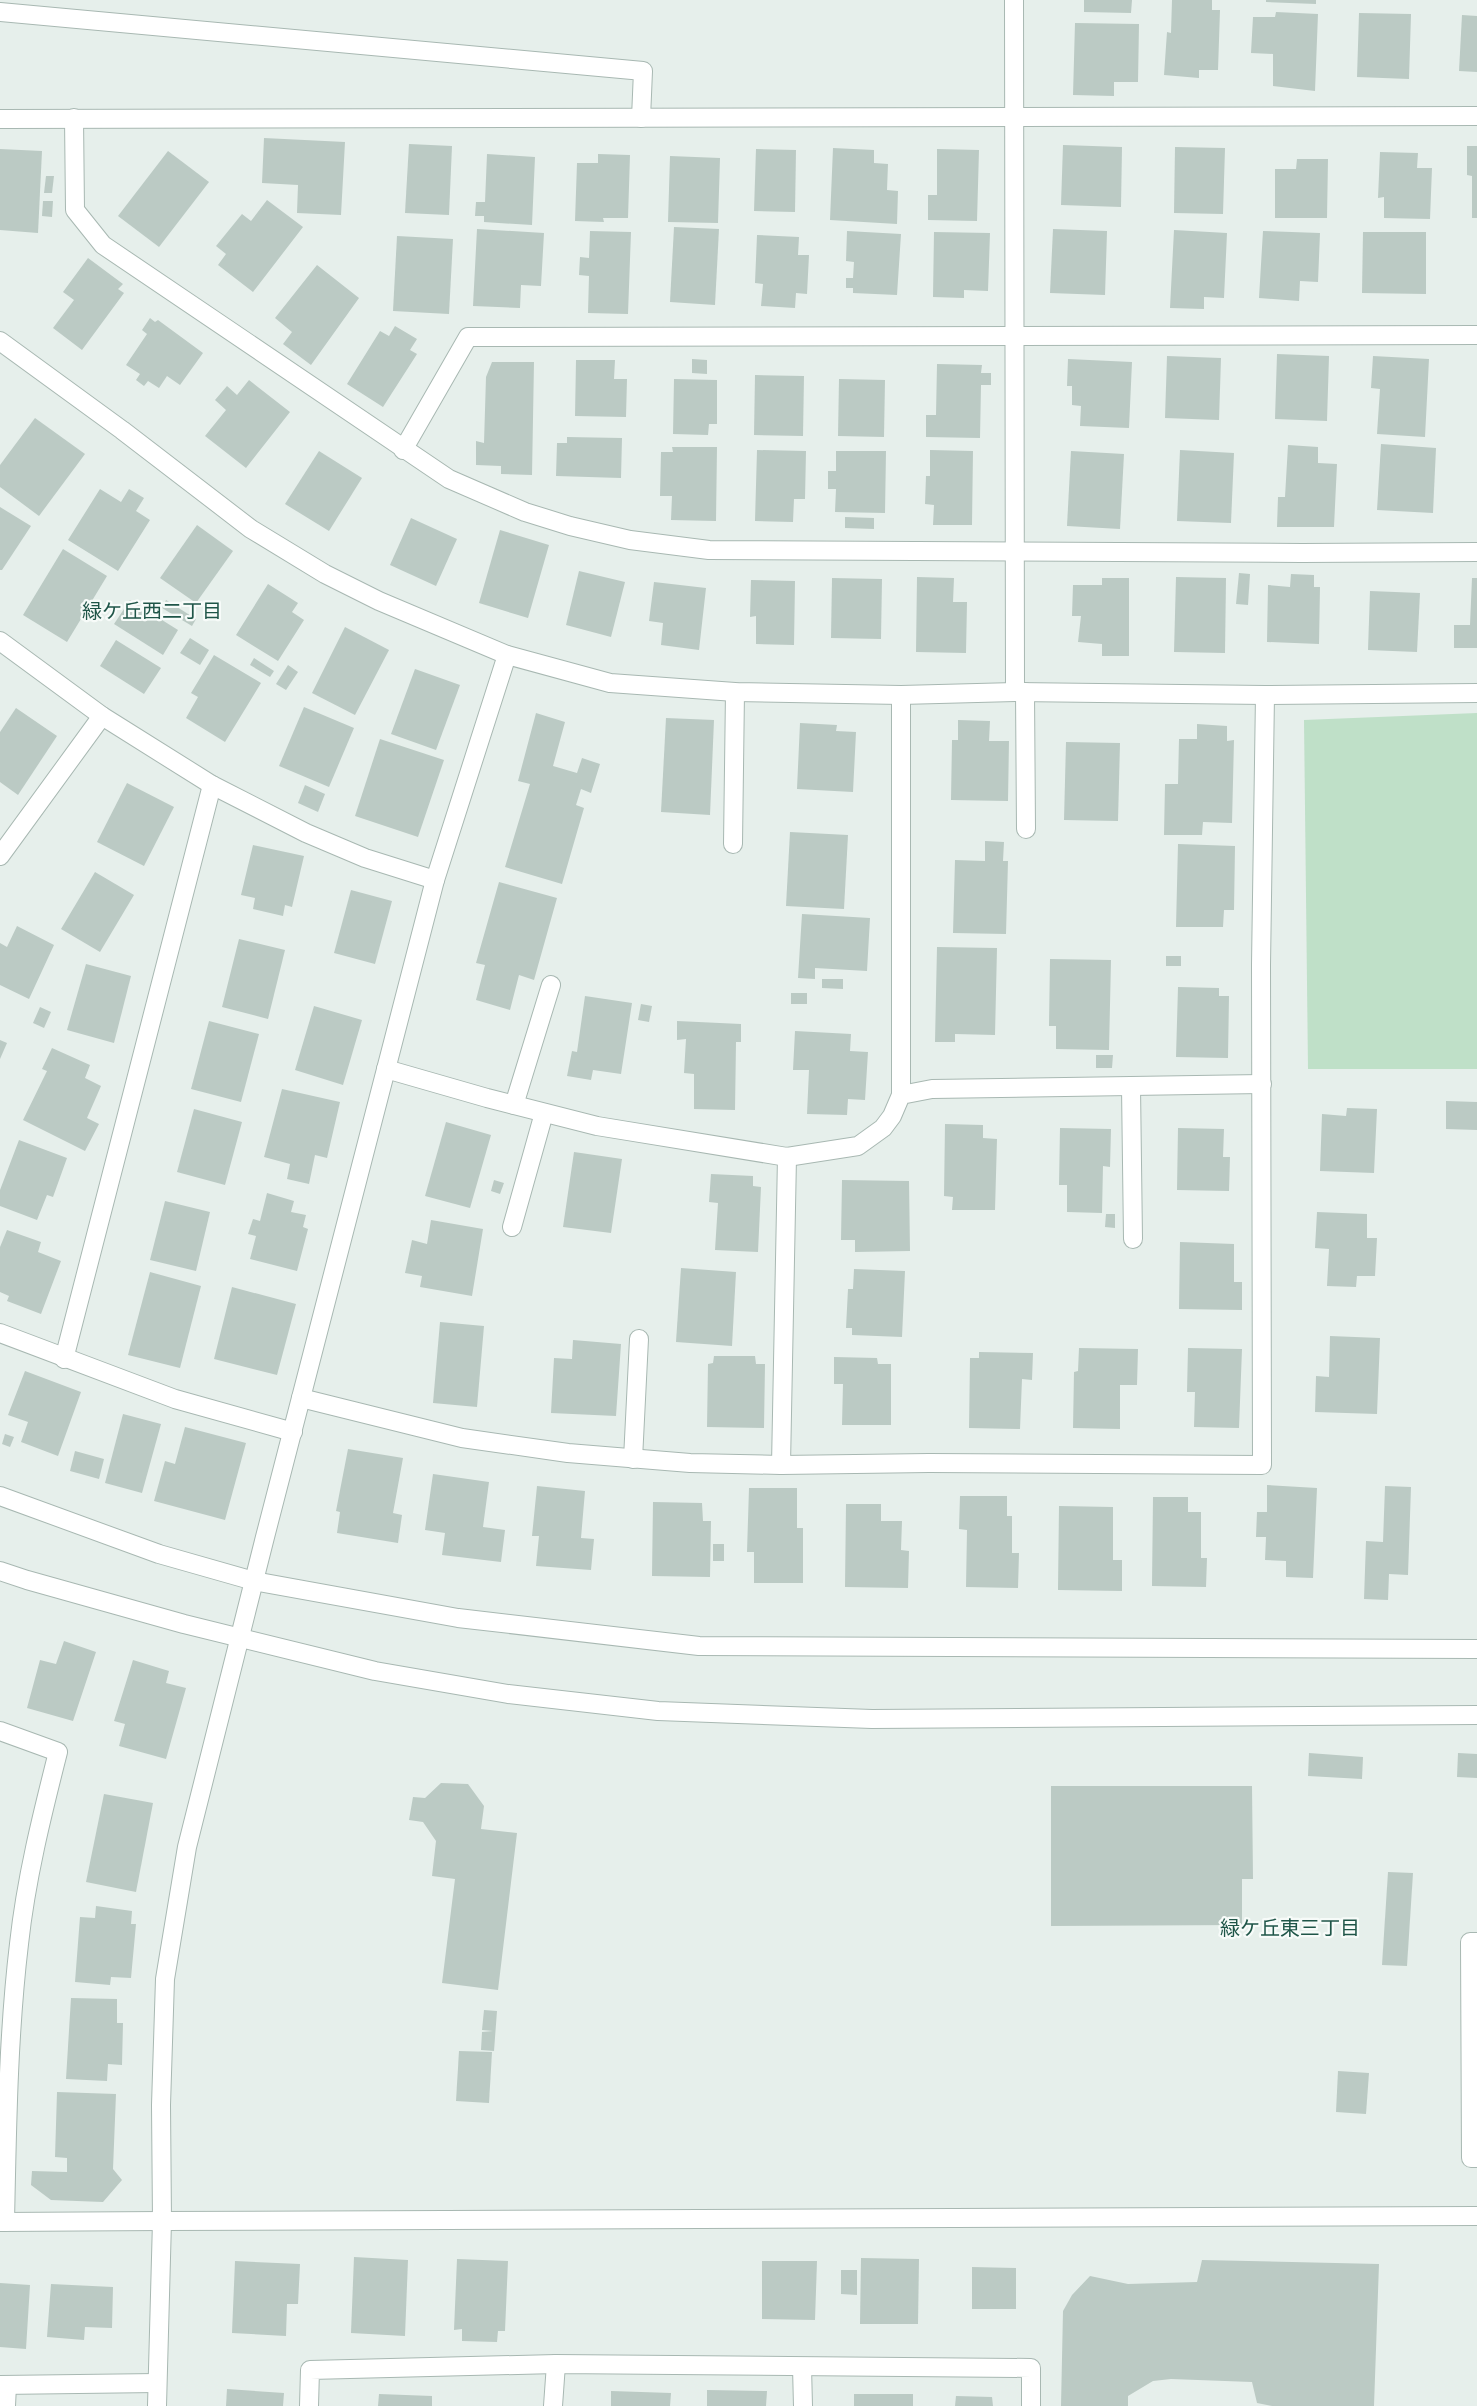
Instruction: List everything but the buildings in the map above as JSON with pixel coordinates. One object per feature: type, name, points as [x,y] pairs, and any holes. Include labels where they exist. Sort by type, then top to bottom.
[{"type":"street","points":[[1014,0],[1015,550],[1026,829]]},
{"type":"street","points":[[0,12],[643,71],[641,118]]},
{"type":"street","points":[[0,119],[1477,116]]},
{"type":"street","points":[[74,118],[75,210],[103,245],[403,450],[450,479],[525,512],[570,526],[630,540],[709,550],[1477,552]]},
{"type":"street","points":[[403,450],[468,337],[1477,335]]},
{"type":"street","points":[[0,341],[122,430],[251,530],[325,574],[380,602],[507,655],[610,682],[735,692],[1264,695],[1477,693]]},
{"type":"street","points":[[0,641],[102,716],[212,785],[306,833],[365,858],[435,880]]},
{"type":"street","points":[[157,2406],[162,2221],[160,2105],[165,1979],[188,1847],[239,1639],[435,880],[507,655]]},
{"type":"street","points":[[733,844],[735,692]]},
{"type":"street","points":[[386,1069],[597,1126],[787,1156],[858,1146],[883,1128],[892,1116],[901,1095],[901,694]]},
{"type":"street","points":[[302,1398],[462,1438],[568,1453],[690,1463],[1262,1465],[1264,695]]},
{"type":"street","points":[[0,856],[102,716]]},
{"type":"street","points":[[64,1359],[212,785]]},
{"type":"street","points":[[514,1105],[551,985]]},
{"type":"street","points":[[901,1095],[932,1089],[1262,1084]]},
{"type":"street","points":[[1131,1087],[1133,1239]]},
{"type":"street","points":[[512,1227],[544,1113]]},
{"type":"street","points":[[781,1465],[787,1156]]},
{"type":"street","points":[[0,1333],[175,1399],[293,1432]]},
{"type":"street","points":[[633,1459],[639,1339]]},
{"type":"street","points":[[0,1496],[159,1554],[254,1581],[458,1618],[699,1646],[1477,1649]]},
{"type":"street","points":[[0,1570],[27,1580],[239,1639],[386,1673],[508,1694],[658,1711],[872,1719],[1477,1715]]},
{"type":"street","points":[[0,1731],[58,1752],[36,1842],[19,1942],[9,2054],[2,2222],[1477,2216]]},
{"type":"street","points":[[1477,1942],[1470,1942],[1471,2158],[1477,2158]]},
{"type":"street","points":[[554,2406],[556,2364]]},
{"type":"street","points":[[309,2406],[310,2370],[556,2364],[1031,2368],[1031,2406]]},
{"type":"street","points":[[802,2367],[803,2406]]},
{"type":"street","points":[[6,2406],[4,2385],[157,2383]]},
{"type":"green space","points":[[1477,713],[1477,1069],[1308,1069],[1304,720]]},
{"type":"district","name":"緑ケ丘西二丁目","points":[[152,611]]},
{"type":"district","name":"緑ケ丘東三丁目","points":[[1290,1928]]}]
